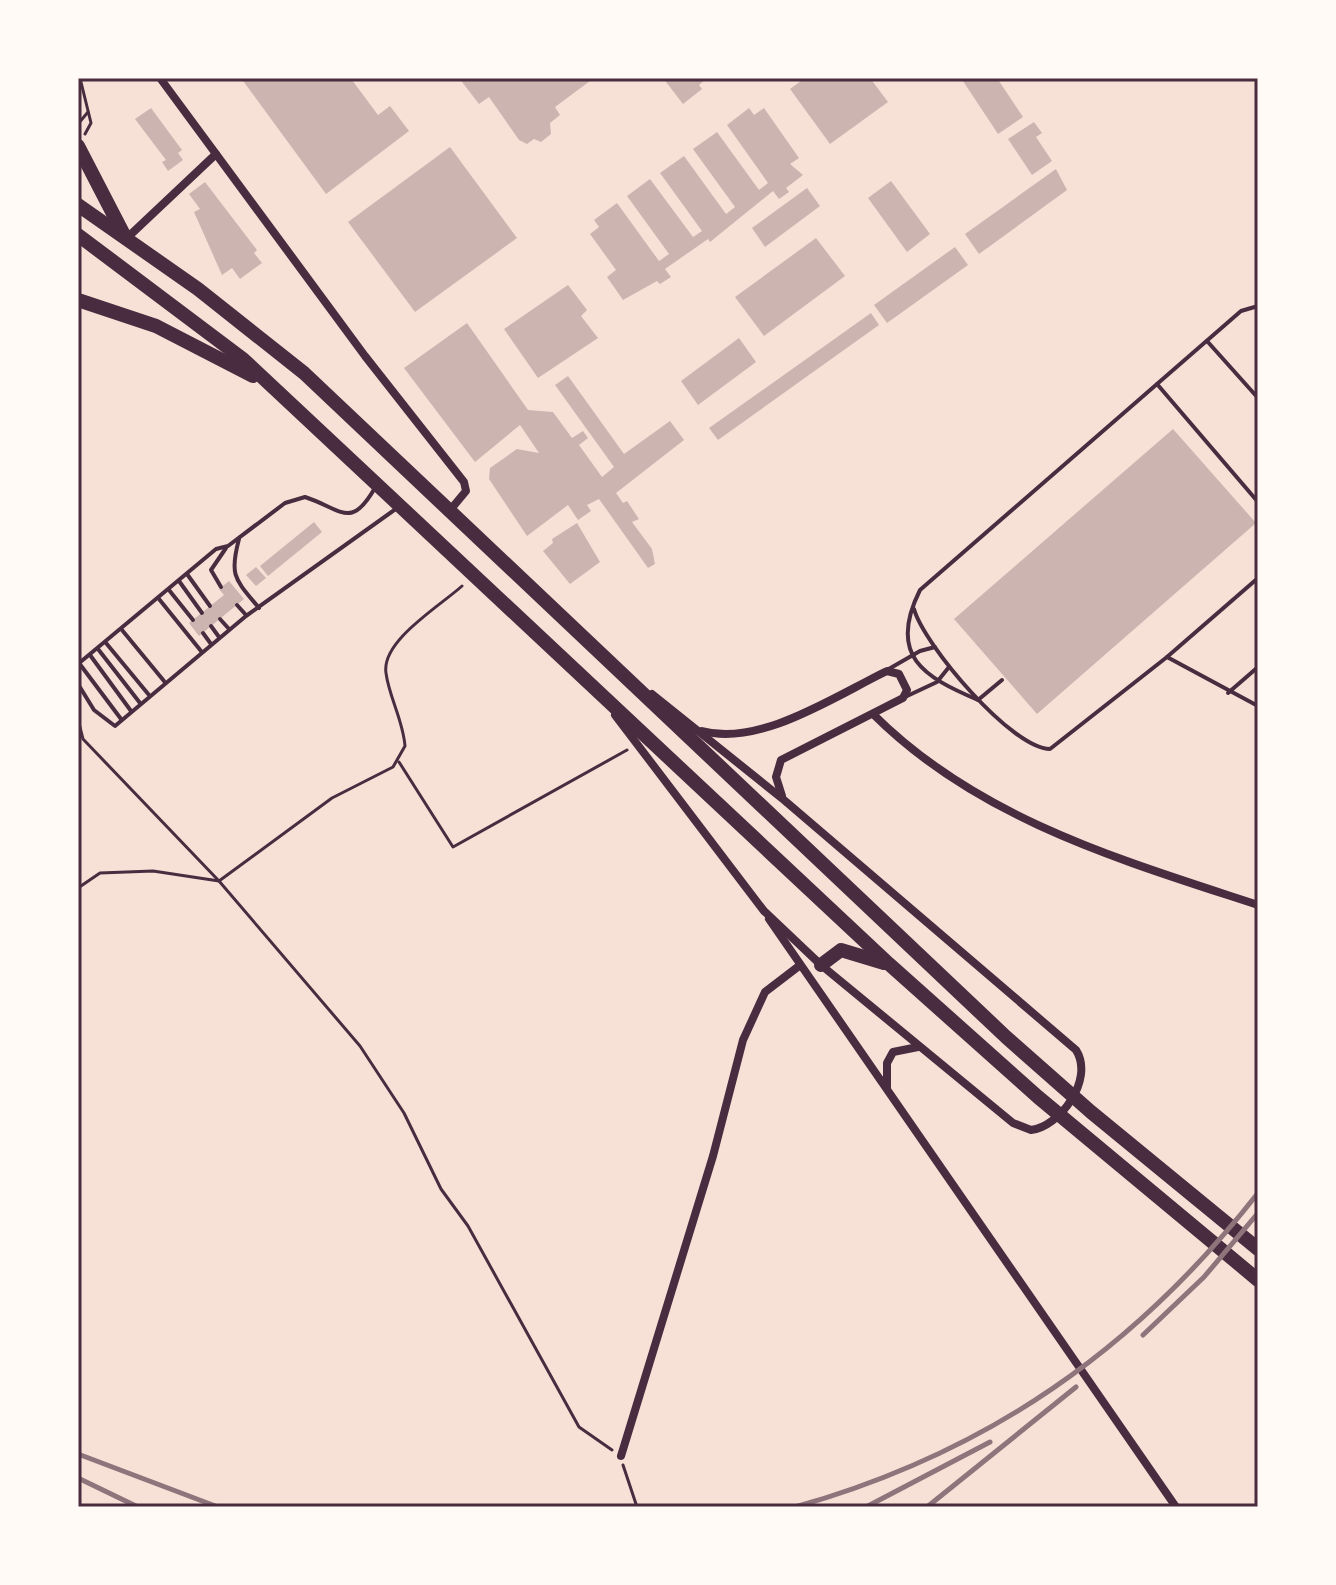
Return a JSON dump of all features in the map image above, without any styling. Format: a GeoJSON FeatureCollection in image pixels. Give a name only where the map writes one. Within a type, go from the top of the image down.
{"type":"FeatureCollection","features":[{"type":"Feature","properties":{"kind":"highway"},"geometry":{"type":"LineString","coordinates":[[82,140],[125,235]]}},
{"type":"Feature","properties":{"kind":"highway"},"geometry":{"type":"LineString","coordinates":[[78,205],[125,235],[304,373],[451,509],[894,934],[1091,1112],[1256,1247]]}},
{"type":"Feature","properties":{"kind":"highway"},"geometry":{"type":"LineString","coordinates":[[78,235],[233,350],[889,964],[1038,1097],[1258,1280]]}},
{"type":"Feature","properties":{"kind":"highway"},"geometry":{"type":"LineString","coordinates":[[78,300],[183,338],[271,387]]}},
{"type":"Feature","properties":{"kind":"highway"},"geometry":{"type":"LineString","coordinates":[[821,965],[841,950],[889,964]]}},
{"type":"Feature","properties":{"kind":"street"},"geometry":{"type":"LineString","coordinates":[[160,78],[466,487],[451,509]]}},
{"type":"Feature","properties":{"kind":"street"},"geometry":{"type":"LineString","coordinates":[[125,235],[216,154]]}},
{"type":"Feature","properties":{"kind":"street"},"geometry":{"type":"LineString","coordinates":[[572,627],[784,800],[1076,1050],[1083,1061],[1083,1081],[1050,1122],[1031,1130],[1013,1123],[821,965],[764,911]]}},
{"type":"Feature","properties":{"kind":"street"},"geometry":{"type":"LineString","coordinates":[[698,730],[724,735],[749,734],[887,671],[899,674],[907,690],[903,698],[781,760],[776,777],[784,800]]}},
{"type":"Feature","properties":{"kind":"street"},"geometry":{"type":"LineString","coordinates":[[598,692],[764,911],[799,966],[823,994],[1176,1507]]}},
{"type":"Feature","properties":{"kind":"street"},"geometry":{"type":"LineString","coordinates":[[873,714],[892,733],[1016,817],[1093,850],[1258,905]]}},
{"type":"Feature","properties":{"kind":"street"},"geometry":{"type":"LineString","coordinates":[[821,965],[818,978],[823,994]]}},
{"type":"Feature","properties":{"kind":"street"},"geometry":{"type":"LineString","coordinates":[[621,1456],[713,1156],[743,1040],[765,992],[799,966]]}},
{"type":"Feature","properties":{"kind":"street"},"geometry":{"type":"LineString","coordinates":[[887,1088],[887,1063],[893,1052],[919,1046]]}},
{"type":"Feature","properties":{"kind":"lane"},"geometry":{"type":"LineString","coordinates":[[978,700],[937,682],[920,669],[912,655],[910,637],[914,607],[925,584],[1241,311],[1258,306]]}},
{"type":"Feature","properties":{"kind":"lane"},"geometry":{"type":"LineString","coordinates":[[1207,341],[1258,398]]}},
{"type":"Feature","properties":{"kind":"lane"},"geometry":{"type":"LineString","coordinates":[[1157,384],[1258,502]]}},
{"type":"Feature","properties":{"kind":"lane"},"geometry":{"type":"LineString","coordinates":[[221,587],[211,570],[228,546],[299,497],[310,498],[335,511],[355,513],[366,503],[377,483]]}},
{"type":"Feature","properties":{"kind":"lane"},"geometry":{"type":"LineString","coordinates":[[78,684],[94,710],[115,726],[246,616],[260,609],[360,531],[401,506]]}},
{"type":"Feature","properties":{"kind":"lane"},"geometry":{"type":"LineString","coordinates":[[240,537],[232,571],[260,609]]}},
{"type":"Feature","properties":{"kind":"lane"},"geometry":{"type":"LineString","coordinates":[[122,719],[79,664],[216,549],[228,546]]}},
{"type":"Feature","properties":{"kind":"lane"},"geometry":{"type":"LineString","coordinates":[[187,574],[210,606]]}},
{"type":"Feature","properties":{"kind":"lane"},"geometry":{"type":"LineString","coordinates":[[914,607],[922,631],[978,700],[1034,746],[1050,749],[1167,657],[1258,578]]}},
{"type":"Feature","properties":{"kind":"lane"},"geometry":{"type":"LineString","coordinates":[[179,581],[202,613]]}},
{"type":"Feature","properties":{"kind":"lane"},"geometry":{"type":"LineString","coordinates":[[169,590],[193,620]]}},
{"type":"Feature","properties":{"kind":"lane"},"geometry":{"type":"LineString","coordinates":[[159,599],[201,651]]}},
{"type":"Feature","properties":{"kind":"lane"},"geometry":{"type":"LineString","coordinates":[[237,605],[246,616]]}},
{"type":"Feature","properties":{"kind":"lane"},"geometry":{"type":"LineString","coordinates":[[220,619],[229,630]]}},
{"type":"Feature","properties":{"kind":"lane"},"geometry":{"type":"LineString","coordinates":[[211,626],[220,637]]}},
{"type":"Feature","properties":{"kind":"lane"},"geometry":{"type":"LineString","coordinates":[[122,630],[164,682]]}},
{"type":"Feature","properties":{"kind":"lane"},"geometry":{"type":"LineString","coordinates":[[203,633],[211,644]]}},
{"type":"Feature","properties":{"kind":"lane"},"geometry":{"type":"LineString","coordinates":[[106,643],[149,695]]}},
{"type":"Feature","properties":{"kind":"lane"},"geometry":{"type":"LineString","coordinates":[[887,671],[912,655],[935,647]]}},
{"type":"Feature","properties":{"kind":"lane"},"geometry":{"type":"LineString","coordinates":[[98,649],[140,703]]}},
{"type":"Feature","properties":{"kind":"lane"},"geometry":{"type":"LineString","coordinates":[[90,655],[131,711]]}},
{"type":"Feature","properties":{"kind":"lane"},"geometry":{"type":"LineString","coordinates":[[1167,657],[1228,693],[1258,706]]}},
{"type":"Feature","properties":{"kind":"lane"},"geometry":{"type":"LineString","coordinates":[[903,698],[937,682],[949,667]]}},
{"type":"Feature","properties":{"kind":"lane"},"geometry":{"type":"LineString","coordinates":[[1228,693],[1258,667]]}},
{"type":"Feature","properties":{"kind":"lane"},"geometry":{"type":"LineString","coordinates":[[978,700],[1002,680]]}},
{"type":"Feature","properties":{"kind":"path"},"geometry":{"type":"LineString","coordinates":[[80,78],[91,123],[82,140]]}},
{"type":"Feature","properties":{"kind":"path"},"geometry":{"type":"LineString","coordinates":[[78,124],[88,112]]}},
{"type":"Feature","properties":{"kind":"path"},"geometry":{"type":"LineString","coordinates":[[78,888],[100,873],[153,871],[219,881],[332,798],[399,762],[405,746],[404,734],[386,674],[387,654],[400,638],[474,575]]}},
{"type":"Feature","properties":{"kind":"path"},"geometry":{"type":"LineString","coordinates":[[78,719],[80,738],[219,881],[360,1046],[404,1113],[441,1189],[468,1226],[579,1427],[621,1456],[637,1507]]}},
{"type":"Feature","properties":{"kind":"path"},"geometry":{"type":"LineString","coordinates":[[399,762],[453,847],[638,745]]}},
{"type":"Feature","properties":{"kind":"building"},"geometry":{"type":"Polygon","coordinates":[[[241,78],[355,78],[352,80],[378,115],[390,106],[409,131],[326,194],[241,78]]]}},
{"type":"Feature","properties":{"kind":"building"},"geometry":{"type":"Polygon","coordinates":[[[459,78],[588,78],[590,81],[555,107],[560,115],[550,123],[551,134],[541,142],[534,139],[527,144],[519,140],[489,97],[479,104],[459,78]]]}},
{"type":"Feature","properties":{"kind":"building"},"geometry":{"type":"Polygon","coordinates":[[[663,78],[707,78],[699,85],[702,89],[683,104],[663,78]]]}},
{"type":"Feature","properties":{"kind":"building"},"geometry":{"type":"Polygon","coordinates":[[[805,78],[870,78],[888,102],[830,144],[790,89],[805,78]]]}},
{"type":"Feature","properties":{"kind":"building"},"geometry":{"type":"Polygon","coordinates":[[[961,78],[997,78],[1023,117],[998,134],[961,78]]]}},
{"type":"Feature","properties":{"kind":"building"},"geometry":{"type":"Polygon","coordinates":[[[151,108],[182,150],[178,153],[183,160],[168,171],[162,162],[166,160],[135,119],[151,108]]]}},
{"type":"Feature","properties":{"kind":"building"},"geometry":{"type":"Polygon","coordinates":[[[749,108],[754,115],[764,108],[799,158],[790,164],[803,175],[786,188],[789,192],[779,199],[773,191],[710,242],[708,239],[665,269],[671,277],[660,284],[657,281],[623,300],[607,277],[616,270],[590,234],[599,227],[594,220],[617,203],[659,261],[669,254],[627,196],[650,179],[693,237],[702,231],[660,173],[684,156],[726,214],[735,207],[693,149],[717,132],[759,190],[768,183],[727,125],[749,108]]]}},
{"type":"Feature","properties":{"kind":"building"},"geometry":{"type":"Polygon","coordinates":[[[1034,122],[1042,133],[1036,137],[1052,161],[1032,175],[1008,139],[1034,122]]]}},
{"type":"Feature","properties":{"kind":"building"},"geometry":{"type":"Polygon","coordinates":[[[450,147],[517,238],[415,312],[348,222],[450,147]]]}},
{"type":"Feature","properties":{"kind":"building"},"geometry":{"type":"Polygon","coordinates":[[[1056,169],[1067,190],[979,254],[965,234],[1056,169]]]}},
{"type":"Feature","properties":{"kind":"building"},"geometry":{"type":"Polygon","coordinates":[[[891,181],[930,234],[907,252],[868,198],[891,181]]]}},
{"type":"Feature","properties":{"kind":"building"},"geometry":{"type":"Polygon","coordinates":[[[205,182],[257,250],[254,253],[262,263],[240,279],[232,268],[222,275],[194,212],[200,209],[189,194],[205,182]]]}},
{"type":"Feature","properties":{"kind":"building"},"geometry":{"type":"Polygon","coordinates":[[[807,188],[820,206],[765,247],[752,228],[807,188]]]}},
{"type":"Feature","properties":{"kind":"building"},"geometry":{"type":"Polygon","coordinates":[[[816,238],[845,276],[764,336],[735,297],[816,238]]]}},
{"type":"Feature","properties":{"kind":"building"},"geometry":{"type":"Polygon","coordinates":[[[955,247],[968,265],[887,323],[874,305],[955,247]]]}},
{"type":"Feature","properties":{"kind":"building"},"geometry":{"type":"Polygon","coordinates":[[[568,285],[587,310],[581,316],[598,338],[538,378],[504,329],[568,285]]]}},
{"type":"Feature","properties":{"kind":"building"},"geometry":{"type":"Polygon","coordinates":[[[871,313],[879,325],[718,440],[709,428],[871,313]]]}},
{"type":"Feature","properties":{"kind":"building"},"geometry":{"type":"Polygon","coordinates":[[[467,323],[528,410],[553,412],[572,438],[583,431],[588,438],[579,445],[602,477],[614,467],[555,385],[568,376],[624,454],[670,421],[684,440],[616,493],[623,503],[627,501],[639,519],[632,522],[652,549],[655,564],[648,568],[599,499],[587,505],[591,511],[578,520],[568,505],[527,536],[489,479],[490,468],[517,449],[539,453],[520,425],[475,462],[404,368],[467,323]]]}},
{"type":"Feature","properties":{"kind":"building"},"geometry":{"type":"Polygon","coordinates":[[[739,338],[756,362],[698,405],[681,381],[739,338]]]}},
{"type":"Feature","properties":{"kind":"building"},"geometry":{"type":"Polygon","coordinates":[[[1173,429],[1256,523],[1037,714],[954,619],[1173,429]]]}},
{"type":"Feature","properties":{"kind":"building"},"geometry":{"type":"Polygon","coordinates":[[[314,522],[322,532],[268,576],[260,566],[314,522]]]}},
{"type":"Feature","properties":{"kind":"building"},"geometry":{"type":"Polygon","coordinates":[[[577,523],[600,562],[570,584],[543,551],[553,543],[552,539],[577,523]]]}},
{"type":"Feature","properties":{"kind":"building"},"geometry":{"type":"Polygon","coordinates":[[[256,567],[266,578],[256,586],[246,575],[256,567]]]}},
{"type":"Feature","properties":{"kind":"building"},"geometry":{"type":"Polygon","coordinates":[[[229,581],[244,599],[199,636],[189,623],[224,595],[219,589],[229,581]]]}},
{"type":"Feature","properties":{"kind":"railway"},"geometry":{"type":"LineString","coordinates":[[795,1507],[865,1484],[931,1457],[993,1425],[1052,1389],[1108,1347],[1161,1301],[1211,1249],[1258,1193]]}},
{"type":"Feature","properties":{"kind":"railway"},"geometry":{"type":"LineString","coordinates":[[1143,1335],[1204,1277],[1258,1213]]}},
{"type":"Feature","properties":{"kind":"railway"},"geometry":{"type":"LineString","coordinates":[[927,1507],[1076,1387]]}},
{"type":"Feature","properties":{"kind":"railway"},"geometry":{"type":"LineString","coordinates":[[866,1507],[990,1442]]}},
{"type":"Feature","properties":{"kind":"railway"},"geometry":{"type":"LineString","coordinates":[[78,1454],[218,1507]]}},
{"type":"Feature","properties":{"kind":"railway"},"geometry":{"type":"LineString","coordinates":[[78,1478],[138,1507]]}}]}
